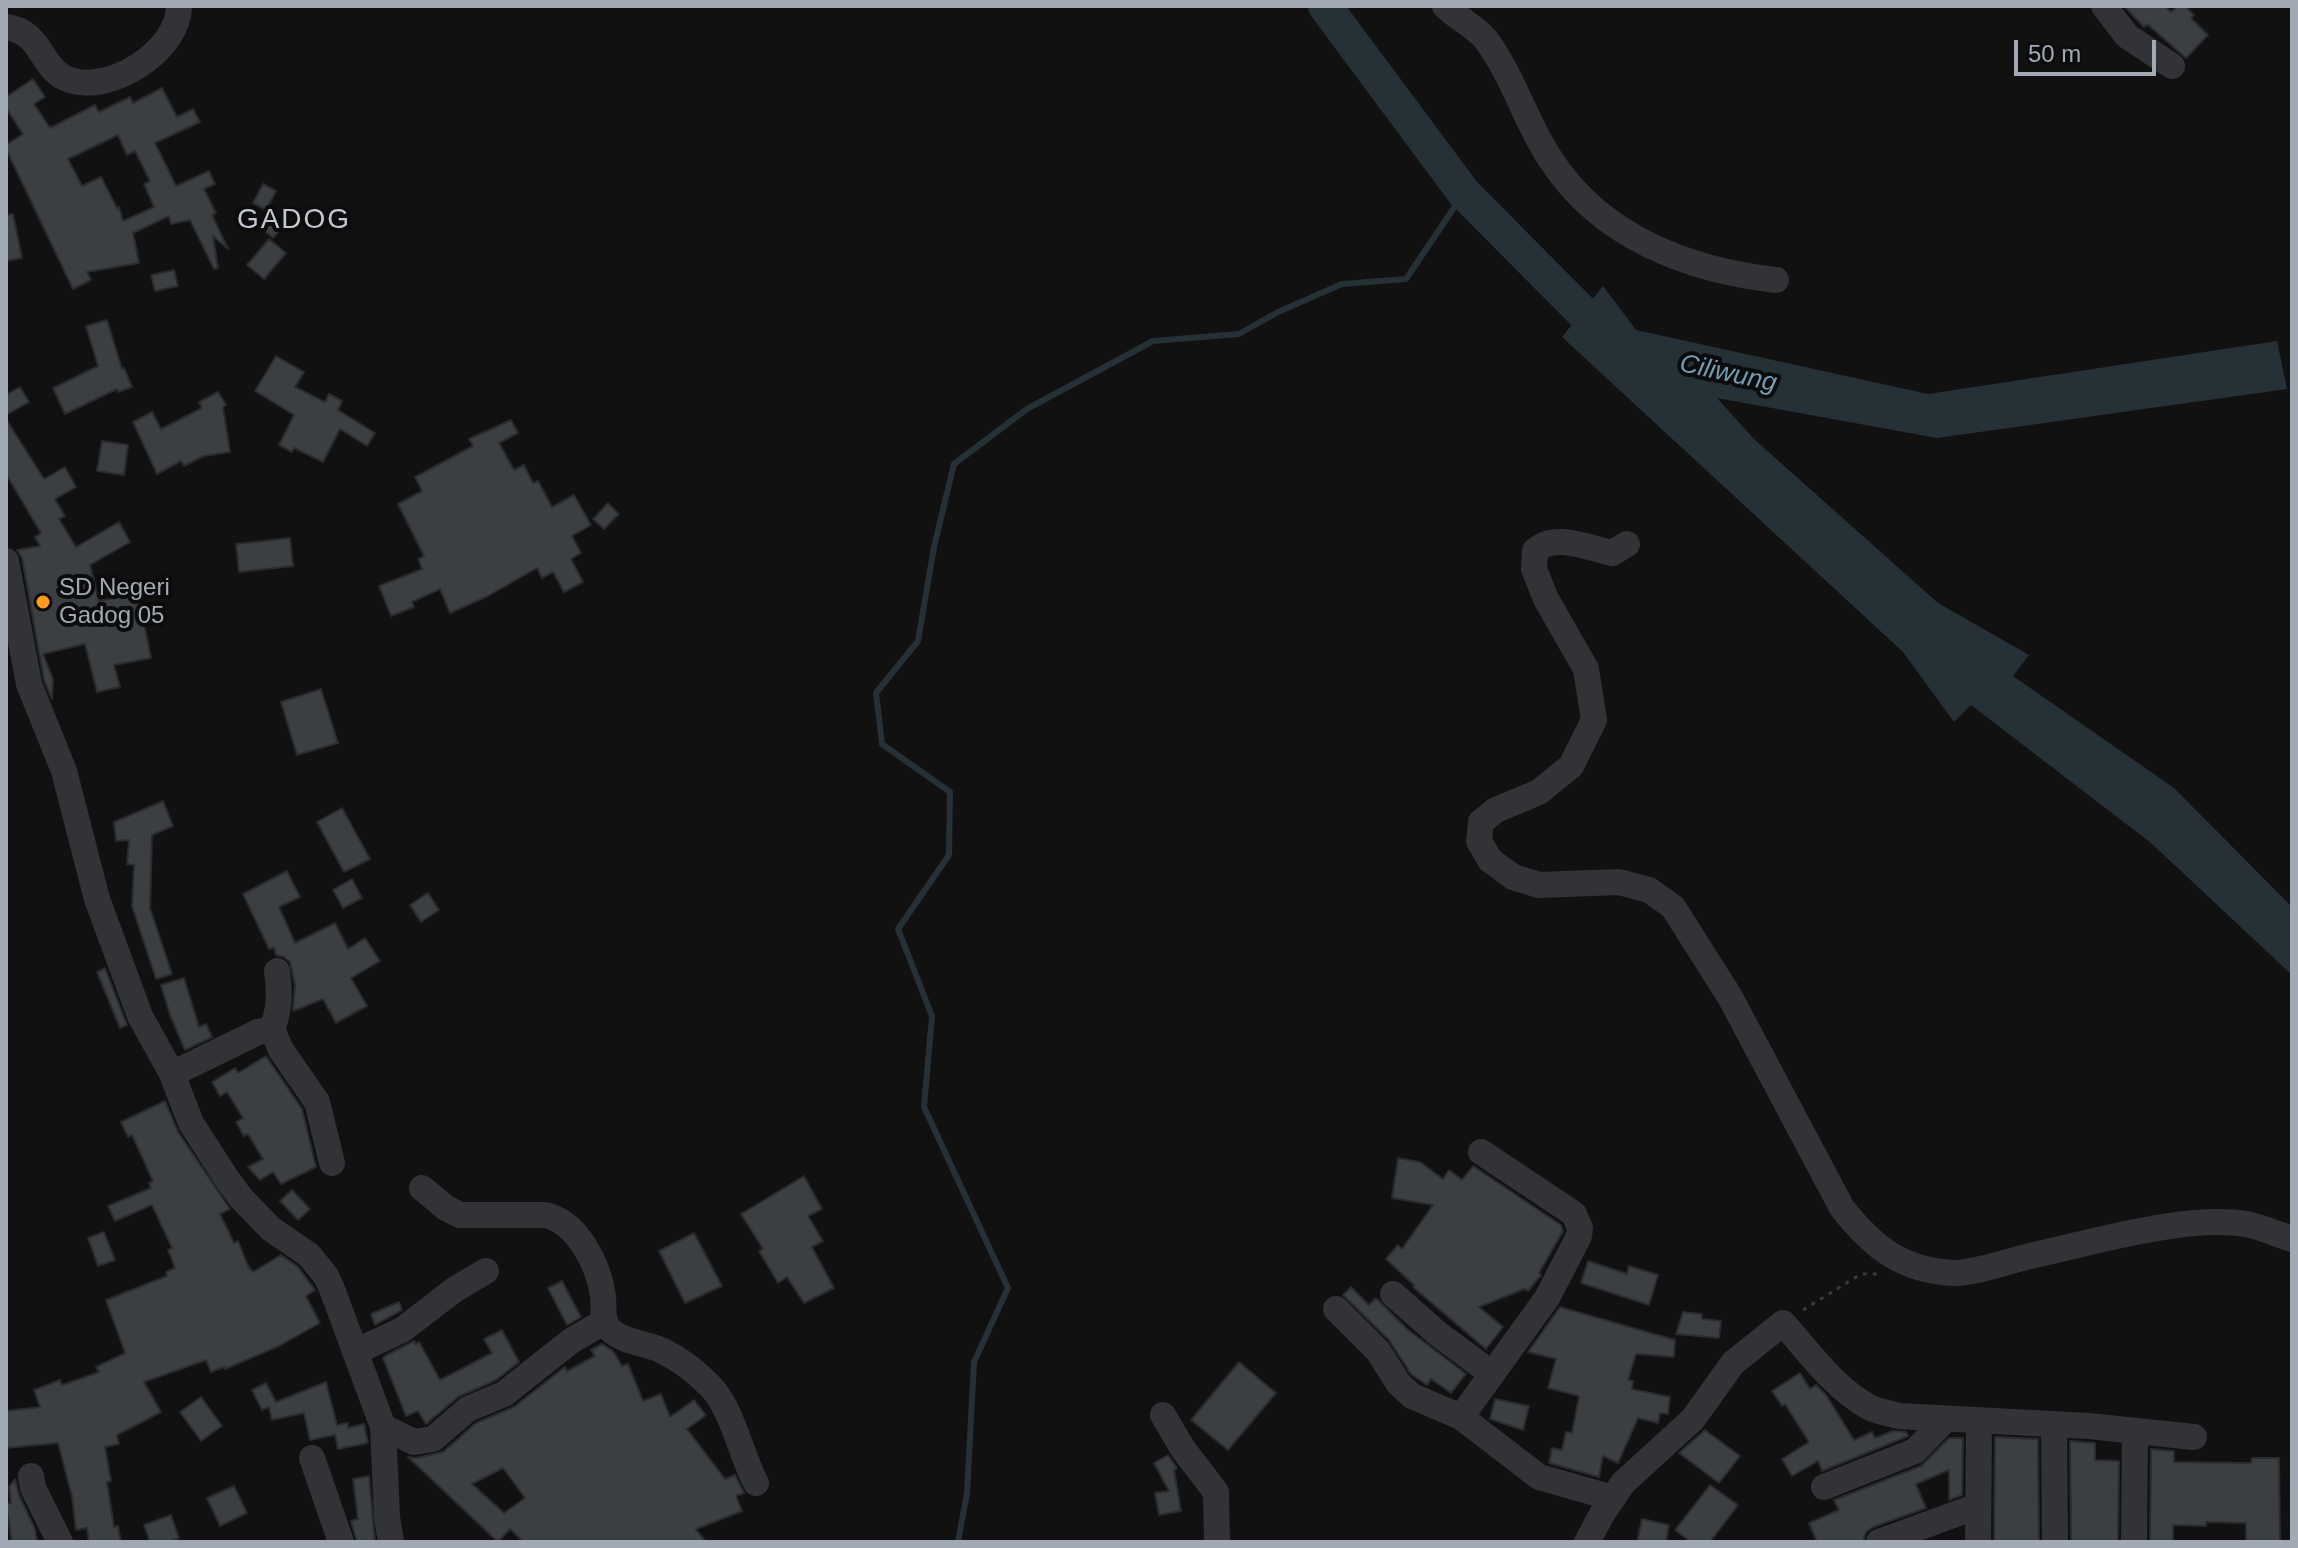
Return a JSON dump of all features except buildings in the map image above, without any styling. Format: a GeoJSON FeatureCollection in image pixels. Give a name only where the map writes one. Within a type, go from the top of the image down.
{"type":"FeatureCollection","features":[{"type":"Feature","properties":{"kind":"street"},"geometry":{"type":"LineString","coordinates":[[6,27],[17,28],[31,37],[62,77],[71,81],[98,83],[124,74],[166,41],[177,21],[179,6]]}},
{"type":"Feature","properties":{"kind":"street"},"geometry":{"type":"LineString","coordinates":[[1445,6],[1486,39],[1551,161],[1595,212],[1627,235],[1678,258],[1737,276],[1776,280]]}},
{"type":"Feature","properties":{"kind":"street"},"geometry":{"type":"LineString","coordinates":[[2104,6],[2127,36],[2172,66]]}},
{"type":"Feature","properties":{"kind":"street"},"geometry":{"type":"LineString","coordinates":[[1627,544],[1612,553],[1558,541],[1544,543],[1535,551],[1534,569],[1546,599],[1586,669],[1594,720],[1571,766],[1539,792],[1496,810],[1481,822],[1479,841],[1490,860],[1513,877],[1539,885],[1619,882],[1649,890],[1673,907],[1730,997],[1842,1208],[1863,1234],[1885,1254],[1913,1266],[1955,1274],[2123,1235],[2201,1223],[2245,1224],[2292,1239]]}},
{"type":"Feature","properties":{"kind":"street"},"geometry":{"type":"LineString","coordinates":[[6,561],[29,684],[70,789],[97,899],[140,1016],[172,1074],[191,1123],[241,1198],[271,1229],[309,1255],[326,1276],[383,1427],[391,1542]]}},
{"type":"Feature","properties":{"kind":"street"},"geometry":{"type":"LineString","coordinates":[[277,971],[280,1000],[272,1029],[281,1050],[317,1102],[332,1163]]}},
{"type":"Feature","properties":{"kind":"street"},"geometry":{"type":"LineString","coordinates":[[172,1074],[258,1032],[272,1029]]}},
{"type":"Feature","properties":{"kind":"street"},"geometry":{"type":"LineString","coordinates":[[1461,1417],[1547,1298],[1571,1255],[1580,1228],[1569,1210],[1481,1152]]}},
{"type":"Feature","properties":{"kind":"street"},"geometry":{"type":"LineString","coordinates":[[422,1188],[446,1208],[460,1215],[539,1214],[556,1219],[580,1240],[600,1277],[605,1321],[609,1329],[672,1356],[714,1390],[725,1405],[737,1442],[756,1483]]}},
{"type":"Feature","properties":{"kind":"street"},"geometry":{"type":"LineString","coordinates":[[355,1352],[402,1330],[454,1290],[486,1271]]}},
{"type":"Feature","properties":{"kind":"street"},"geometry":{"type":"LineString","coordinates":[[1393,1294],[1437,1333],[1492,1374]]}},
{"type":"Feature","properties":{"kind":"street"},"geometry":{"type":"LineString","coordinates":[[1336,1309],[1378,1351],[1403,1388],[1421,1401],[1461,1417],[1539,1477],[1613,1498]]}},
{"type":"Feature","properties":{"kind":"street"},"geometry":{"type":"LineString","coordinates":[[383,1427],[414,1442],[433,1439],[468,1409],[504,1394],[571,1341],[605,1321]]}},
{"type":"Feature","properties":{"kind":"street"},"geometry":{"type":"LineString","coordinates":[[1587,1542],[1613,1498],[1642,1465],[1693,1419],[1733,1363],[1783,1323],[1831,1377],[1871,1408],[1899,1416],[2194,1437]]}},
{"type":"Feature","properties":{"kind":"street"},"geometry":{"type":"LineString","coordinates":[[1163,1415],[1183,1449],[1216,1492],[1217,1542]]}},
{"type":"Feature","properties":{"kind":"street"},"geometry":{"type":"LineString","coordinates":[[1824,1487],[1915,1451],[1946,1419]]}},
{"type":"Feature","properties":{"kind":"street"},"geometry":{"type":"LineString","coordinates":[[1978,1542],[1979,1421]]}},
{"type":"Feature","properties":{"kind":"street"},"geometry":{"type":"LineString","coordinates":[[2054,1425],[2055,1542]]}},
{"type":"Feature","properties":{"kind":"street"},"geometry":{"type":"LineString","coordinates":[[2134,1542],[2135,1431]]}},
{"type":"Feature","properties":{"kind":"street"},"geometry":{"type":"LineString","coordinates":[[312,1458],[341,1542]]}},
{"type":"Feature","properties":{"kind":"street"},"geometry":{"type":"LineString","coordinates":[[31,1476],[33,1488],[60,1542]]}},
{"type":"Feature","properties":{"kind":"street"},"geometry":{"type":"LineString","coordinates":[[1879,1542],[1978,1506]]}},
{"type":"Feature","properties":{"kind":"path"},"geometry":{"type":"LineString","coordinates":[[1783,1323],[1861,1274],[1878,1275],[1913,1266]]}},
{"type":"Feature","properties":{"kind":"water"},"geometry":{"type":"Polygon","coordinates":[[[1603,286],[1636,330],[1928,394],[2277,341],[2287,389],[1937,438],[1717,398],[1754,439],[1938,603],[2029,655],[2013,676],[2174,788],[2292,907],[2292,975],[2151,843],[1971,705],[1954,722],[1903,652],[1562,337],[1603,286]]]}},
{"type":"Feature","properties":{"kind":"waterway","name":"Ciliwung"},"geometry":{"type":"LineString","coordinates":[[1325,6],[1464,193],[1614,344]]}},
{"type":"Feature","properties":{"kind":"waterway"},"geometry":{"type":"LineString","coordinates":[[958,1542],[967,1493],[974,1362],[1008,1288],[924,1107],[932,1016],[898,929],[949,855],[950,792],[882,744],[876,693],[918,641],[934,547],[954,464],[1027,409],[1153,341],[1239,334],[1278,312],[1342,284],[1406,279],[1464,193]]}},
{"type":"Feature","properties":{"kind":"place","name":"SD Negeri Gadog 05"},"geometry":{"type":"Point","coordinates":[43,602]}},
{"type":"Feature","properties":{"kind":"district","name":"GADOG"},"geometry":{"type":"Point","coordinates":[294,220]}}]}
